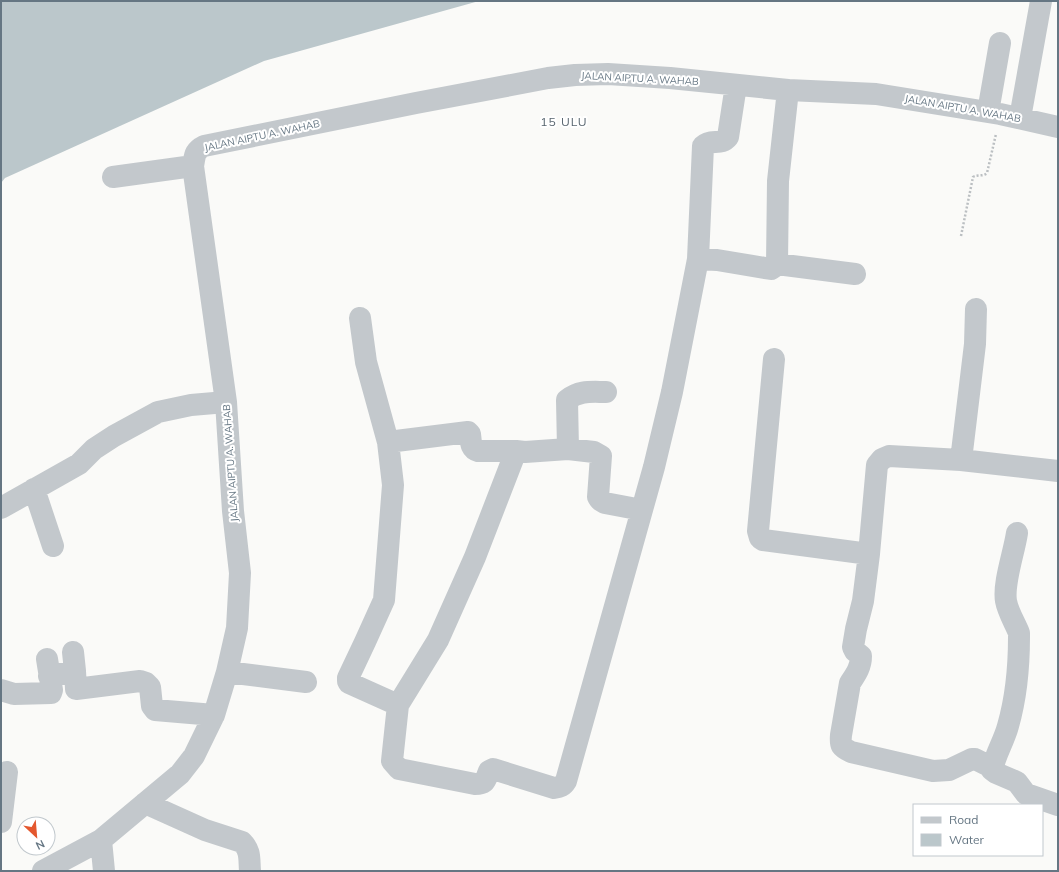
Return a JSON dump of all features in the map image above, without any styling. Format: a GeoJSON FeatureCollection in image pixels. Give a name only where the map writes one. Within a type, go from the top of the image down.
{"type":"FeatureCollection","features":[{"type":"Feature","properties":{"kind":"street"},"geometry":{"type":"LineString","coordinates":[[1002,115],[1041,1]]}},
{"type":"Feature","properties":{"kind":"street"},"geometry":{"type":"LineString","coordinates":[[1000,43],[1002,115]]}},
{"type":"Feature","properties":{"kind":"street","name":"JALAN AIPTU A. WAHAB"},"geometry":{"type":"LineString","coordinates":[[43,871],[101,840],[180,774],[194,756],[214,715],[238,628],[240,573],[233,511],[226,402],[192,166],[195,153],[198,149],[204,146],[548,78],[608,74],[670,78],[788,90],[876,94],[1058,126]]}},
{"type":"Feature","properties":{"kind":"street"},"geometry":{"type":"LineString","coordinates":[[516,451],[475,557],[438,640],[398,705],[392,761],[399,769],[475,784],[483,784],[489,771],[492,769],[554,788],[564,785],[566,781],[654,467],[672,392],[698,259],[703,146],[712,141],[725,140],[728,137],[736,85]]}},
{"type":"Feature","properties":{"kind":"street"},"geometry":{"type":"LineString","coordinates":[[698,259],[717,260],[771,268],[776,264],[778,181],[788,90]]}},
{"type":"Feature","properties":{"kind":"street"},"geometry":{"type":"LineString","coordinates":[[113,176],[192,166]]}},
{"type":"Feature","properties":{"kind":"street"},"geometry":{"type":"LineString","coordinates":[[776,264],[855,274]]}},
{"type":"Feature","properties":{"kind":"street"},"geometry":{"type":"LineString","coordinates":[[961,460],[975,344],[976,309]]}},
{"type":"Feature","properties":{"kind":"street"},"geometry":{"type":"LineString","coordinates":[[360,318],[366,362],[388,442],[393,485],[384,600],[348,678],[348,681],[398,705]]}},
{"type":"Feature","properties":{"kind":"street"},"geometry":{"type":"LineString","coordinates":[[774,358],[758,531],[760,538],[763,540],[869,554]]}},
{"type":"Feature","properties":{"kind":"street"},"geometry":{"type":"LineString","coordinates":[[568,450],[567,400],[574,394],[606,392]]}},
{"type":"Feature","properties":{"kind":"street"},"geometry":{"type":"LineString","coordinates":[[1,508],[79,464],[94,449],[158,412],[191,405],[226,402]]}},
{"type":"Feature","properties":{"kind":"street"},"geometry":{"type":"LineString","coordinates":[[388,442],[468,432],[470,434],[472,448],[478,451],[526,452],[568,450],[594,452],[601,456],[598,497],[600,500],[606,503],[642,510]]}},
{"type":"Feature","properties":{"kind":"street"},"geometry":{"type":"LineString","coordinates":[[1058,471],[961,460],[890,456],[882,459],[877,465],[863,601],[853,647],[855,652],[862,656],[862,659],[858,670],[850,683],[840,743],[843,748],[851,752],[933,771],[949,770],[972,759],[993,768],[992,770],[996,773],[1017,782],[1026,794],[1058,805]]}},
{"type":"Feature","properties":{"kind":"street"},"geometry":{"type":"LineString","coordinates":[[34,489],[43,520],[53,546]]}},
{"type":"Feature","properties":{"kind":"street"},"geometry":{"type":"LineString","coordinates":[[993,768],[1008,726],[1015,690],[1019,634],[1006,603],[1005,594],[1017,533]]}},
{"type":"Feature","properties":{"kind":"street"},"geometry":{"type":"LineString","coordinates":[[1,690],[14,694],[50,692],[52,690],[48,668],[74,662],[76,689],[140,681],[146,682],[150,687],[152,706],[155,710],[214,715]]}},
{"type":"Feature","properties":{"kind":"street"},"geometry":{"type":"LineString","coordinates":[[227,672],[306,682]]}},
{"type":"Feature","properties":{"kind":"street"},"geometry":{"type":"LineString","coordinates":[[1,822],[7,772]]}},
{"type":"Feature","properties":{"kind":"street"},"geometry":{"type":"LineString","coordinates":[[145,803],[205,830],[242,842],[249,852],[250,871]]}},
{"type":"Feature","properties":{"kind":"street"},"geometry":{"type":"LineString","coordinates":[[101,840],[104,871]]}},
{"type":"Feature","properties":{"kind":"path"},"geometry":{"type":"LineString","coordinates":[[961,236],[973,177],[976,175],[985,175],[988,172],[1002,115]]}},
{"type":"Feature","properties":{"kind":"water"},"geometry":{"type":"Polygon","coordinates":[[[1,1],[479,1],[264,61],[5,178],[1,183],[1,1]]]}},
{"type":"Feature","properties":{"kind":"district","name":"15 ULU"},"geometry":{"type":"Point","coordinates":[564,122]}}]}
